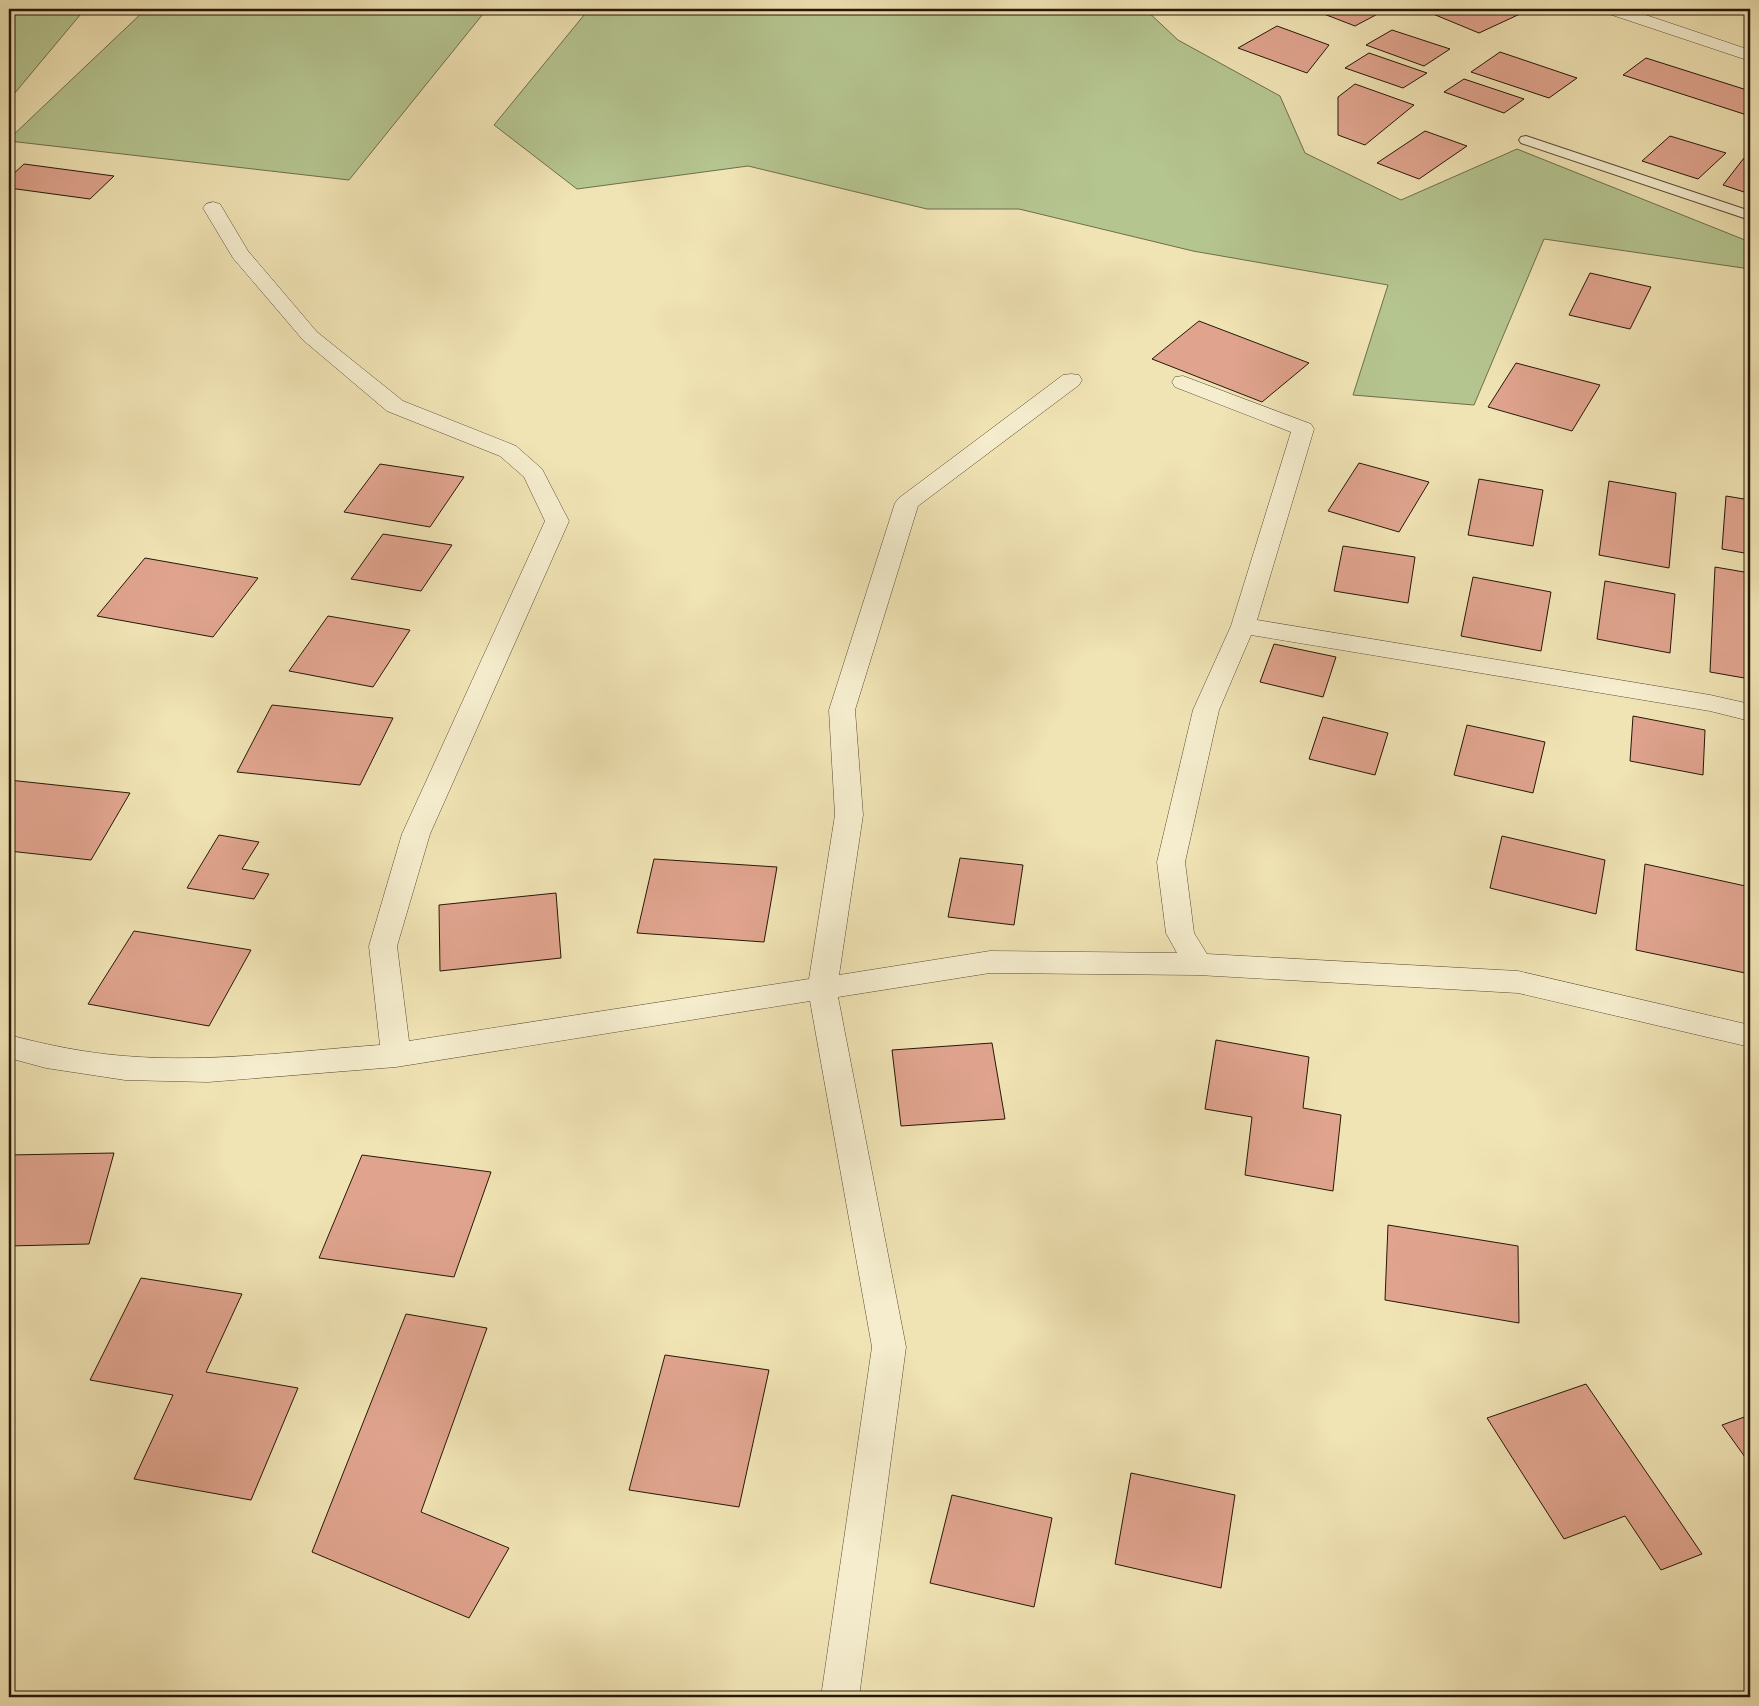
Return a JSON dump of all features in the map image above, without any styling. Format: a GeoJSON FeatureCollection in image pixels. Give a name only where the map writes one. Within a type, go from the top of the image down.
{"type":"FeatureCollection","features":[{"type":"Feature","properties":{"kind":"street"},"geometry":{"type":"LineString","coordinates":[[1612,9],[1750,56]]}},
{"type":"Feature","properties":{"kind":"street"},"geometry":{"type":"LineString","coordinates":[[213,208],[240,254],[310,336],[395,406],[508,451],[534,474],[557,521],[416,834],[383,946],[396,1055]]}},
{"type":"Feature","properties":{"kind":"street"},"geometry":{"type":"LineString","coordinates":[[840,1697],[889,1347],[822,989],[849,815],[842,710],[907,504],[1071,380]]}},
{"type":"Feature","properties":{"kind":"street"},"geometry":{"type":"LineString","coordinates":[[1183,382],[1303,429],[1244,626],[1206,710],[1170,862],[1180,933],[1198,964]]}},
{"type":"Feature","properties":{"kind":"street"},"geometry":{"type":"LineString","coordinates":[[1244,626],[1700,701],[1750,712]]}},
{"type":"Feature","properties":{"kind":"street"},"geometry":{"type":"LineString","coordinates":[[9,1047],[46,1056],[125,1068],[208,1070],[396,1055],[990,962],[1198,964],[1518,982],[1750,1036]]}},
{"type":"Feature","properties":{"kind":"lane"},"geometry":{"type":"LineString","coordinates":[[1526,140],[1750,216]]}},
{"type":"Feature","properties":{"kind":"green space"},"geometry":{"type":"Polygon","coordinates":[[[9,9],[85,9],[9,100],[9,9]]]}},
{"type":"Feature","properties":{"kind":"green space"},"geometry":{"type":"Polygon","coordinates":[[[146,9],[487,9],[349,180],[9,141],[146,9]]]}},
{"type":"Feature","properties":{"kind":"green space"},"geometry":{"type":"Polygon","coordinates":[[[589,9],[1145,9],[1178,40],[1280,96],[1305,153],[1401,200],[1517,149],[1750,242],[1750,269],[1544,239],[1474,405],[1353,395],[1388,285],[1193,251],[1019,209],[927,209],[748,166],[577,189],[494,125],[589,9]]]}},
{"type":"Feature","properties":{"kind":"building"},"geometry":{"type":"Polygon","coordinates":[[[1311,9],[1387,9],[1355,26],[1311,9]]]}},
{"type":"Feature","properties":{"kind":"building"},"geometry":{"type":"Polygon","coordinates":[[[1444,9],[1506,9],[1520,14],[1479,33],[1433,14],[1444,9]]]}},
{"type":"Feature","properties":{"kind":"building"},"geometry":{"type":"Polygon","coordinates":[[[1277,26],[1329,45],[1307,73],[1238,48],[1277,26]]]}},
{"type":"Feature","properties":{"kind":"building"},"geometry":{"type":"Polygon","coordinates":[[[1392,30],[1450,49],[1424,66],[1366,45],[1392,30]]]}},
{"type":"Feature","properties":{"kind":"building"},"geometry":{"type":"Polygon","coordinates":[[[1500,52],[1577,78],[1549,98],[1471,72],[1500,52]]]}},
{"type":"Feature","properties":{"kind":"building"},"geometry":{"type":"Polygon","coordinates":[[[1369,53],[1427,73],[1403,88],[1345,68],[1369,53]]]}},
{"type":"Feature","properties":{"kind":"building"},"geometry":{"type":"Polygon","coordinates":[[[1646,58],[1750,91],[1750,116],[1623,75],[1646,58]]]}},
{"type":"Feature","properties":{"kind":"building"},"geometry":{"type":"Polygon","coordinates":[[[1464,79],[1524,99],[1504,113],[1444,92],[1464,79]]]}},
{"type":"Feature","properties":{"kind":"building"},"geometry":{"type":"Polygon","coordinates":[[[1355,84],[1414,105],[1365,145],[1338,135],[1338,97],[1355,84]]]}},
{"type":"Feature","properties":{"kind":"building"},"geometry":{"type":"Polygon","coordinates":[[[1425,131],[1467,146],[1419,179],[1377,163],[1425,131]]]}},
{"type":"Feature","properties":{"kind":"building"},"geometry":{"type":"Polygon","coordinates":[[[1670,136],[1726,153],[1698,179],[1642,161],[1670,136]]]}},
{"type":"Feature","properties":{"kind":"building"},"geometry":{"type":"Polygon","coordinates":[[[1744,158],[1750,160],[1750,194],[1723,185],[1744,158]]]}},
{"type":"Feature","properties":{"kind":"building"},"geometry":{"type":"Polygon","coordinates":[[[24,164],[114,176],[90,199],[9,188],[9,178],[24,164]]]}},
{"type":"Feature","properties":{"kind":"building"},"geometry":{"type":"Polygon","coordinates":[[[1590,273],[1651,287],[1630,329],[1569,315],[1590,273]]]}},
{"type":"Feature","properties":{"kind":"building"},"geometry":{"type":"Polygon","coordinates":[[[1199,321],[1309,363],[1262,402],[1152,359],[1199,321]]]}},
{"type":"Feature","properties":{"kind":"building"},"geometry":{"type":"Polygon","coordinates":[[[1516,363],[1600,385],[1572,431],[1488,407],[1516,363]]]}},
{"type":"Feature","properties":{"kind":"building"},"geometry":{"type":"Polygon","coordinates":[[[1359,463],[1429,482],[1399,532],[1328,511],[1359,463]]]}},
{"type":"Feature","properties":{"kind":"building"},"geometry":{"type":"Polygon","coordinates":[[[380,464],[464,477],[430,527],[344,512],[380,464]]]}},
{"type":"Feature","properties":{"kind":"building"},"geometry":{"type":"Polygon","coordinates":[[[1479,479],[1543,490],[1533,546],[1468,535],[1479,479]]]}},
{"type":"Feature","properties":{"kind":"building"},"geometry":{"type":"Polygon","coordinates":[[[1609,481],[1676,493],[1669,568],[1599,555],[1609,481]]]}},
{"type":"Feature","properties":{"kind":"building"},"geometry":{"type":"Polygon","coordinates":[[[1726,496],[1750,500],[1750,554],[1722,549],[1726,496]]]}},
{"type":"Feature","properties":{"kind":"building"},"geometry":{"type":"Polygon","coordinates":[[[383,534],[452,545],[421,591],[351,579],[383,534]]]}},
{"type":"Feature","properties":{"kind":"building"},"geometry":{"type":"Polygon","coordinates":[[[1343,546],[1415,557],[1408,603],[1334,591],[1343,546]]]}},
{"type":"Feature","properties":{"kind":"building"},"geometry":{"type":"Polygon","coordinates":[[[145,558],[258,578],[213,637],[97,616],[145,558]]]}},
{"type":"Feature","properties":{"kind":"building"},"geometry":{"type":"Polygon","coordinates":[[[1715,567],[1750,573],[1750,679],[1710,672],[1715,567]]]}},
{"type":"Feature","properties":{"kind":"building"},"geometry":{"type":"Polygon","coordinates":[[[1473,577],[1551,592],[1541,651],[1461,636],[1473,577]]]}},
{"type":"Feature","properties":{"kind":"building"},"geometry":{"type":"Polygon","coordinates":[[[1605,581],[1675,594],[1670,653],[1597,639],[1605,581]]]}},
{"type":"Feature","properties":{"kind":"building"},"geometry":{"type":"Polygon","coordinates":[[[328,616],[410,630],[373,687],[289,671],[328,616]]]}},
{"type":"Feature","properties":{"kind":"building"},"geometry":{"type":"Polygon","coordinates":[[[1274,644],[1336,657],[1323,697],[1260,682],[1274,644]]]}},
{"type":"Feature","properties":{"kind":"building"},"geometry":{"type":"Polygon","coordinates":[[[272,705],[393,718],[360,785],[237,772],[272,705]]]}},
{"type":"Feature","properties":{"kind":"building"},"geometry":{"type":"Polygon","coordinates":[[[1633,716],[1705,730],[1703,775],[1630,761],[1633,716]]]}},
{"type":"Feature","properties":{"kind":"building"},"geometry":{"type":"Polygon","coordinates":[[[1323,717],[1388,733],[1375,775],[1309,759],[1323,717]]]}},
{"type":"Feature","properties":{"kind":"building"},"geometry":{"type":"Polygon","coordinates":[[[1467,725],[1545,742],[1533,793],[1454,775],[1467,725]]]}},
{"type":"Feature","properties":{"kind":"building"},"geometry":{"type":"Polygon","coordinates":[[[9,780],[130,793],[91,860],[9,851],[9,780]]]}},
{"type":"Feature","properties":{"kind":"building"},"geometry":{"type":"Polygon","coordinates":[[[219,835],[259,842],[242,869],[269,874],[254,899],[187,888],[219,835]]]}},
{"type":"Feature","properties":{"kind":"building"},"geometry":{"type":"Polygon","coordinates":[[[1502,836],[1605,860],[1596,914],[1490,888],[1502,836]]]}},
{"type":"Feature","properties":{"kind":"building"},"geometry":{"type":"Polygon","coordinates":[[[960,858],[1023,865],[1014,925],[948,917],[960,858]]]}},
{"type":"Feature","properties":{"kind":"building"},"geometry":{"type":"Polygon","coordinates":[[[654,859],[777,867],[764,942],[637,933],[654,859]]]}},
{"type":"Feature","properties":{"kind":"building"},"geometry":{"type":"Polygon","coordinates":[[[1645,864],[1750,887],[1750,974],[1636,950],[1645,864]]]}},
{"type":"Feature","properties":{"kind":"building"},"geometry":{"type":"Polygon","coordinates":[[[556,893],[561,958],[440,971],[439,905],[556,893]]]}},
{"type":"Feature","properties":{"kind":"building"},"geometry":{"type":"Polygon","coordinates":[[[134,931],[251,950],[209,1026],[88,1004],[134,931]]]}},
{"type":"Feature","properties":{"kind":"building"},"geometry":{"type":"Polygon","coordinates":[[[1216,1040],[1309,1057],[1303,1108],[1341,1115],[1333,1191],[1245,1175],[1252,1117],[1205,1109],[1216,1040]]]}},
{"type":"Feature","properties":{"kind":"building"},"geometry":{"type":"Polygon","coordinates":[[[992,1043],[1005,1119],[901,1126],[892,1050],[992,1043]]]}},
{"type":"Feature","properties":{"kind":"building"},"geometry":{"type":"Polygon","coordinates":[[[114,1153],[89,1244],[9,1246],[9,1155],[114,1153]]]}},
{"type":"Feature","properties":{"kind":"building"},"geometry":{"type":"Polygon","coordinates":[[[362,1155],[491,1172],[454,1277],[319,1258],[362,1155]]]}},
{"type":"Feature","properties":{"kind":"building"},"geometry":{"type":"Polygon","coordinates":[[[1388,1225],[1518,1246],[1519,1323],[1385,1300],[1388,1225]]]}},
{"type":"Feature","properties":{"kind":"building"},"geometry":{"type":"Polygon","coordinates":[[[141,1278],[242,1294],[206,1372],[298,1388],[251,1500],[134,1479],[173,1395],[90,1380],[141,1278]]]}},
{"type":"Feature","properties":{"kind":"building"},"geometry":{"type":"Polygon","coordinates":[[[406,1314],[487,1328],[421,1512],[509,1548],[469,1618],[312,1552],[406,1314]]]}},
{"type":"Feature","properties":{"kind":"building"},"geometry":{"type":"Polygon","coordinates":[[[665,1355],[769,1370],[739,1507],[629,1490],[665,1355]]]}},
{"type":"Feature","properties":{"kind":"building"},"geometry":{"type":"Polygon","coordinates":[[[1586,1384],[1702,1554],[1661,1570],[1625,1516],[1564,1539],[1487,1418],[1586,1384]]]}},
{"type":"Feature","properties":{"kind":"building"},"geometry":{"type":"Polygon","coordinates":[[[1750,1415],[1750,1464],[1722,1425],[1750,1415]]]}},
{"type":"Feature","properties":{"kind":"building"},"geometry":{"type":"Polygon","coordinates":[[[1131,1473],[1235,1495],[1221,1588],[1115,1564],[1131,1473]]]}},
{"type":"Feature","properties":{"kind":"building"},"geometry":{"type":"Polygon","coordinates":[[[952,1495],[1052,1518],[1034,1607],[930,1583],[952,1495]]]}}]}
